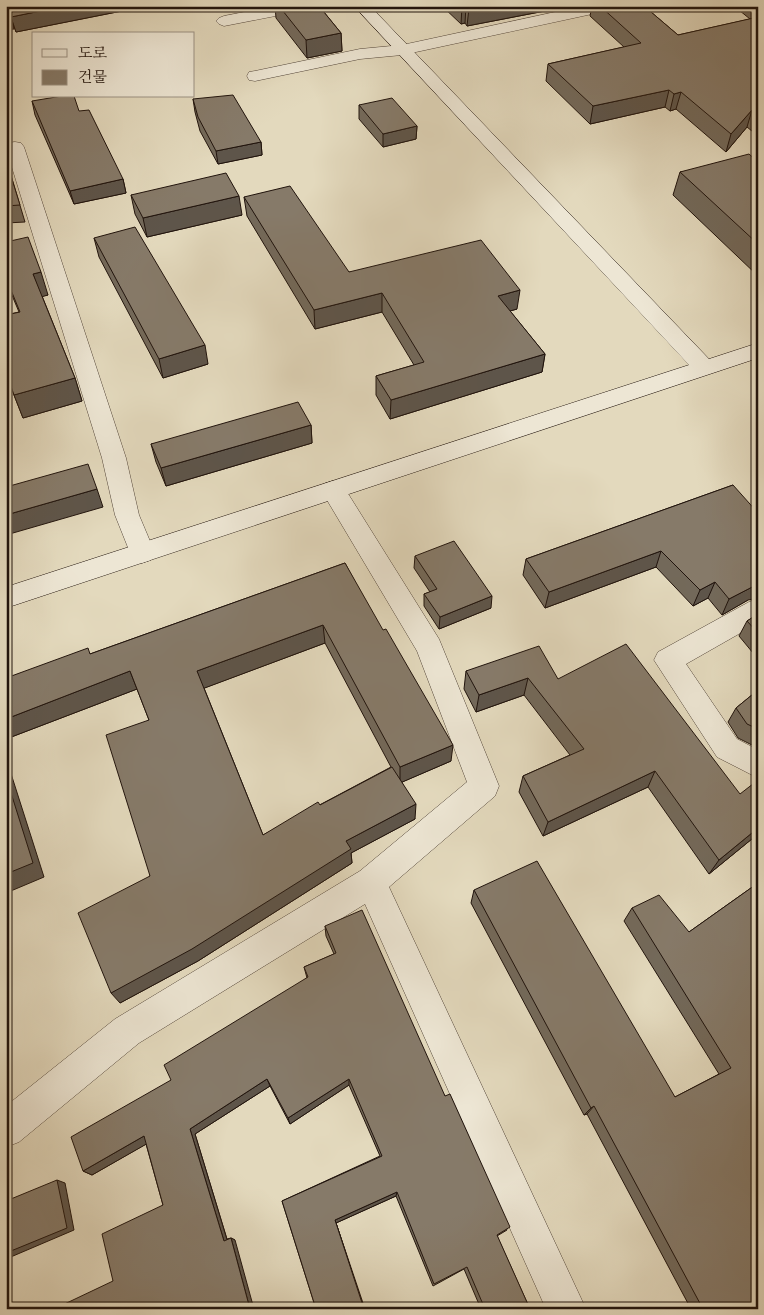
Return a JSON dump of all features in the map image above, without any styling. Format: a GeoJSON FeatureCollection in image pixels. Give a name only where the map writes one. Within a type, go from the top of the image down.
{"type":"FeatureCollection","features":[{"type":"Feature","properties":{"kind":"street"},"geometry":{"type":"LineString","coordinates":[[224,21],[301,6]]}},
{"type":"Feature","properties":{"kind":"street"},"geometry":{"type":"LineString","coordinates":[[361,6],[704,367]]}},
{"type":"Feature","properties":{"kind":"street"},"geometry":{"type":"LineString","coordinates":[[255,76],[360,54],[402,50],[606,6]]}},
{"type":"Feature","properties":{"kind":"street"},"geometry":{"type":"LineString","coordinates":[[10,143],[114,458],[126,515],[142,553]]}},
{"type":"Feature","properties":{"kind":"street"},"geometry":{"type":"LineString","coordinates":[[6,598],[758,350]]}},
{"type":"Feature","properties":{"kind":"street"},"geometry":{"type":"LineString","coordinates":[[6,1129],[127,1031],[372,882],[484,786],[429,647],[333,490]]}},
{"type":"Feature","properties":{"kind":"street"},"geometry":{"type":"LineString","coordinates":[[758,610],[668,660],[728,748],[758,765]]}},
{"type":"Feature","properties":{"kind":"street"},"geometry":{"type":"LineString","coordinates":[[372,882],[566,1309]]}},
{"type":"Feature","properties":{"kind":"building"},"geometry":{"type":"Polygon","coordinates":[[[6,6],[65,6],[11,17],[10,13],[6,14],[6,6]]]}},
{"type":"Feature","properties":{"kind":"building"},"geometry":{"type":"Polygon","coordinates":[[[279,6],[319,6],[341,33],[306,40],[279,6]]]}},
{"type":"Feature","properties":{"kind":"building"},"geometry":{"type":"Polygon","coordinates":[[[600,6],[644,6],[678,35],[758,17],[758,114],[752,110],[731,134],[681,92],[674,94],[669,90],[593,106],[548,64],[641,43],[600,6]]]}},
{"type":"Feature","properties":{"kind":"building"},"geometry":{"type":"Polygon","coordinates":[[[233,95],[261,142],[216,151],[198,117],[193,99],[233,95]]]}},
{"type":"Feature","properties":{"kind":"building"},"geometry":{"type":"Polygon","coordinates":[[[50,98],[75,98],[79,111],[89,110],[123,179],[70,191],[32,101],[50,98]]]}},
{"type":"Feature","properties":{"kind":"building"},"geometry":{"type":"Polygon","coordinates":[[[392,98],[417,126],[383,134],[359,105],[392,98]]]}},
{"type":"Feature","properties":{"kind":"building"},"geometry":{"type":"Polygon","coordinates":[[[749,154],[758,162],[758,244],[680,172],[749,154]]]}},
{"type":"Feature","properties":{"kind":"building"},"geometry":{"type":"Polygon","coordinates":[[[6,160],[20,205],[6,206],[6,160]]]}},
{"type":"Feature","properties":{"kind":"building"},"geometry":{"type":"Polygon","coordinates":[[[226,173],[239,196],[143,218],[131,195],[226,173]]]}},
{"type":"Feature","properties":{"kind":"building"},"geometry":{"type":"Polygon","coordinates":[[[290,186],[349,272],[481,240],[520,290],[498,296],[545,354],[391,400],[376,376],[424,362],[382,293],[314,310],[244,197],[290,186]]]}},
{"type":"Feature","properties":{"kind":"building"},"geometry":{"type":"Polygon","coordinates":[[[135,227],[205,345],[159,359],[94,238],[135,227]]]}},
{"type":"Feature","properties":{"kind":"building"},"geometry":{"type":"Polygon","coordinates":[[[28,237],[41,272],[33,274],[75,378],[14,395],[6,372],[6,315],[20,312],[6,278],[6,242],[28,237]]]}},
{"type":"Feature","properties":{"kind":"building"},"geometry":{"type":"Polygon","coordinates":[[[298,402],[311,425],[161,468],[151,444],[298,402]]]}},
{"type":"Feature","properties":{"kind":"building"},"geometry":{"type":"Polygon","coordinates":[[[88,464],[97,489],[6,515],[6,487],[88,464]]]}},
{"type":"Feature","properties":{"kind":"building"},"geometry":{"type":"Polygon","coordinates":[[[733,485],[758,513],[758,584],[729,599],[715,582],[700,590],[661,551],[549,592],[526,559],[733,485]]]}},
{"type":"Feature","properties":{"kind":"building"},"geometry":{"type":"Polygon","coordinates":[[[454,541],[492,596],[440,617],[424,594],[437,589],[415,556],[454,541]]]}},
{"type":"Feature","properties":{"kind":"building"},"geometry":{"type":"Polygon","coordinates":[[[345,563],[383,630],[386,629],[453,745],[400,767],[323,625],[197,671],[263,835],[318,802],[320,805],[392,767],[416,804],[346,841],[351,849],[192,949],[111,993],[78,913],[150,876],[106,735],[149,720],[130,671],[6,719],[6,678],[88,648],[90,654],[345,563]]]}},
{"type":"Feature","properties":{"kind":"building"},"geometry":{"type":"Polygon","coordinates":[[[758,614],[758,633],[747,621],[758,614]]]}},
{"type":"Feature","properties":{"kind":"building"},"geometry":{"type":"Polygon","coordinates":[[[626,644],[740,794],[758,780],[758,828],[719,860],[655,771],[548,822],[523,776],[584,749],[528,678],[479,695],[466,671],[539,646],[558,679],[626,644]]]}},
{"type":"Feature","properties":{"kind":"building"},"geometry":{"type":"Polygon","coordinates":[[[758,690],[758,729],[747,724],[736,708],[758,690]]]}},
{"type":"Feature","properties":{"kind":"building"},"geometry":{"type":"Polygon","coordinates":[[[6,777],[33,863],[6,874],[6,777]]]}},
{"type":"Feature","properties":{"kind":"building"},"geometry":{"type":"Polygon","coordinates":[[[537,861],[675,1097],[731,1068],[632,908],[659,895],[689,932],[758,883],[758,1309],[703,1309],[594,1106],[591,1108],[474,890],[537,861]]]}},
{"type":"Feature","properties":{"kind":"building"},"geometry":{"type":"Polygon","coordinates":[[[362,910],[445,1096],[450,1094],[510,1227],[497,1235],[530,1309],[485,1309],[467,1267],[434,1284],[397,1192],[335,1220],[364,1309],[316,1309],[282,1201],[382,1156],[349,1079],[288,1118],[267,1079],[190,1129],[224,1241],[231,1238],[250,1309],[54,1309],[113,1281],[102,1234],[163,1205],[144,1136],[83,1171],[71,1137],[171,1080],[164,1065],[308,977],[304,967],[336,953],[325,926],[362,910]]]}},
{"type":"Feature","properties":{"kind":"building"},"geometry":{"type":"Polygon","coordinates":[[[57,1180],[67,1228],[6,1253],[6,1201],[57,1180]]]}}]}
